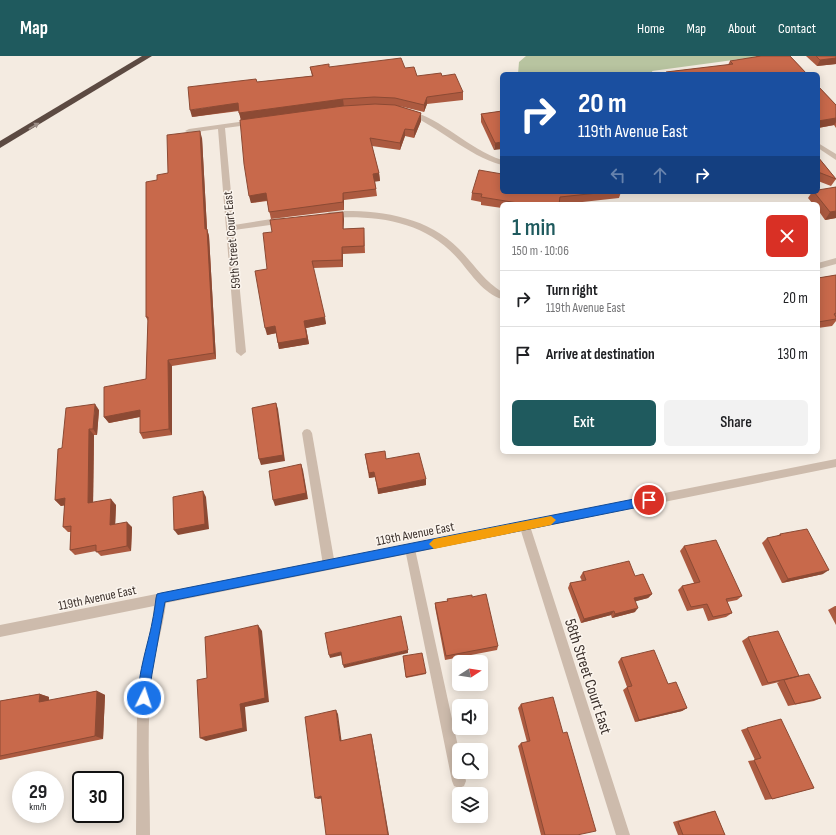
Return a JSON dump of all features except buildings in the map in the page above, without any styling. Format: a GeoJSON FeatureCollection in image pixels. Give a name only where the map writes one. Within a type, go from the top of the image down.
{"type":"FeatureCollection","features":[{"type":"Feature","properties":{"kind":"highway"},"geometry":{"type":"LineString","coordinates":[[0,145],[148,56]]}},
{"type":"Feature","properties":{"kind":"street"},"geometry":{"type":"LineString","coordinates":[[401,110],[427,119],[461,144],[482,157],[500,162]]}},
{"type":"Feature","properties":{"kind":"street"},"geometry":{"type":"LineString","coordinates":[[189,131],[221,128],[260,121]]}},
{"type":"Feature","properties":{"kind":"street","name":"59th Street Court East"},"geometry":{"type":"LineString","coordinates":[[221,128],[241,352]]}},
{"type":"Feature","properties":{"kind":"street"},"geometry":{"type":"LineString","coordinates":[[820,146],[836,158]]}},
{"type":"Feature","properties":{"kind":"street"},"geometry":{"type":"LineString","coordinates":[[321,216],[366,213],[382,215],[409,223],[439,237],[451,246],[478,276],[500,294]]}},
{"type":"Feature","properties":{"kind":"street"},"geometry":{"type":"LineString","coordinates":[[230,228],[293,219]]}},
{"type":"Feature","properties":{"kind":"street"},"geometry":{"type":"LineString","coordinates":[[820,265],[836,261]]}},
{"type":"Feature","properties":{"kind":"street"},"geometry":{"type":"LineString","coordinates":[[307,433],[329,565]]}},
{"type":"Feature","properties":{"kind":"street","name":"119th Avenue East"},"geometry":{"type":"LineString","coordinates":[[0,631],[836,463]]}},
{"type":"Feature","properties":{"kind":"street","name":"58th Street Court East"},"geometry":{"type":"LineString","coordinates":[[525,526],[623,835]]}},
{"type":"Feature","properties":{"kind":"street"},"geometry":{"type":"LineString","coordinates":[[410,549],[459,781]]}},
{"type":"Feature","properties":{"kind":"street"},"geometry":{"type":"LineString","coordinates":[[143,835],[143,710],[146,674],[158,623],[161,598]]}},
{"type":"Feature","properties":{"kind":"green space"},"geometry":{"type":"Polygon","coordinates":[[[526,56],[763,56],[652,72],[518,72],[519,62],[526,56]]]}},
{"type":"Feature","properties":{"kind":"slow traffic"},"geometry":{"type":"LineString","coordinates":[[434,544],[551,520]]}},
{"type":"Feature","properties":{"kind":"route"},"geometry":{"type":"LineString","coordinates":[[144,698],[146,674],[158,623],[161,598],[456,540],[649,500]]}}]}
